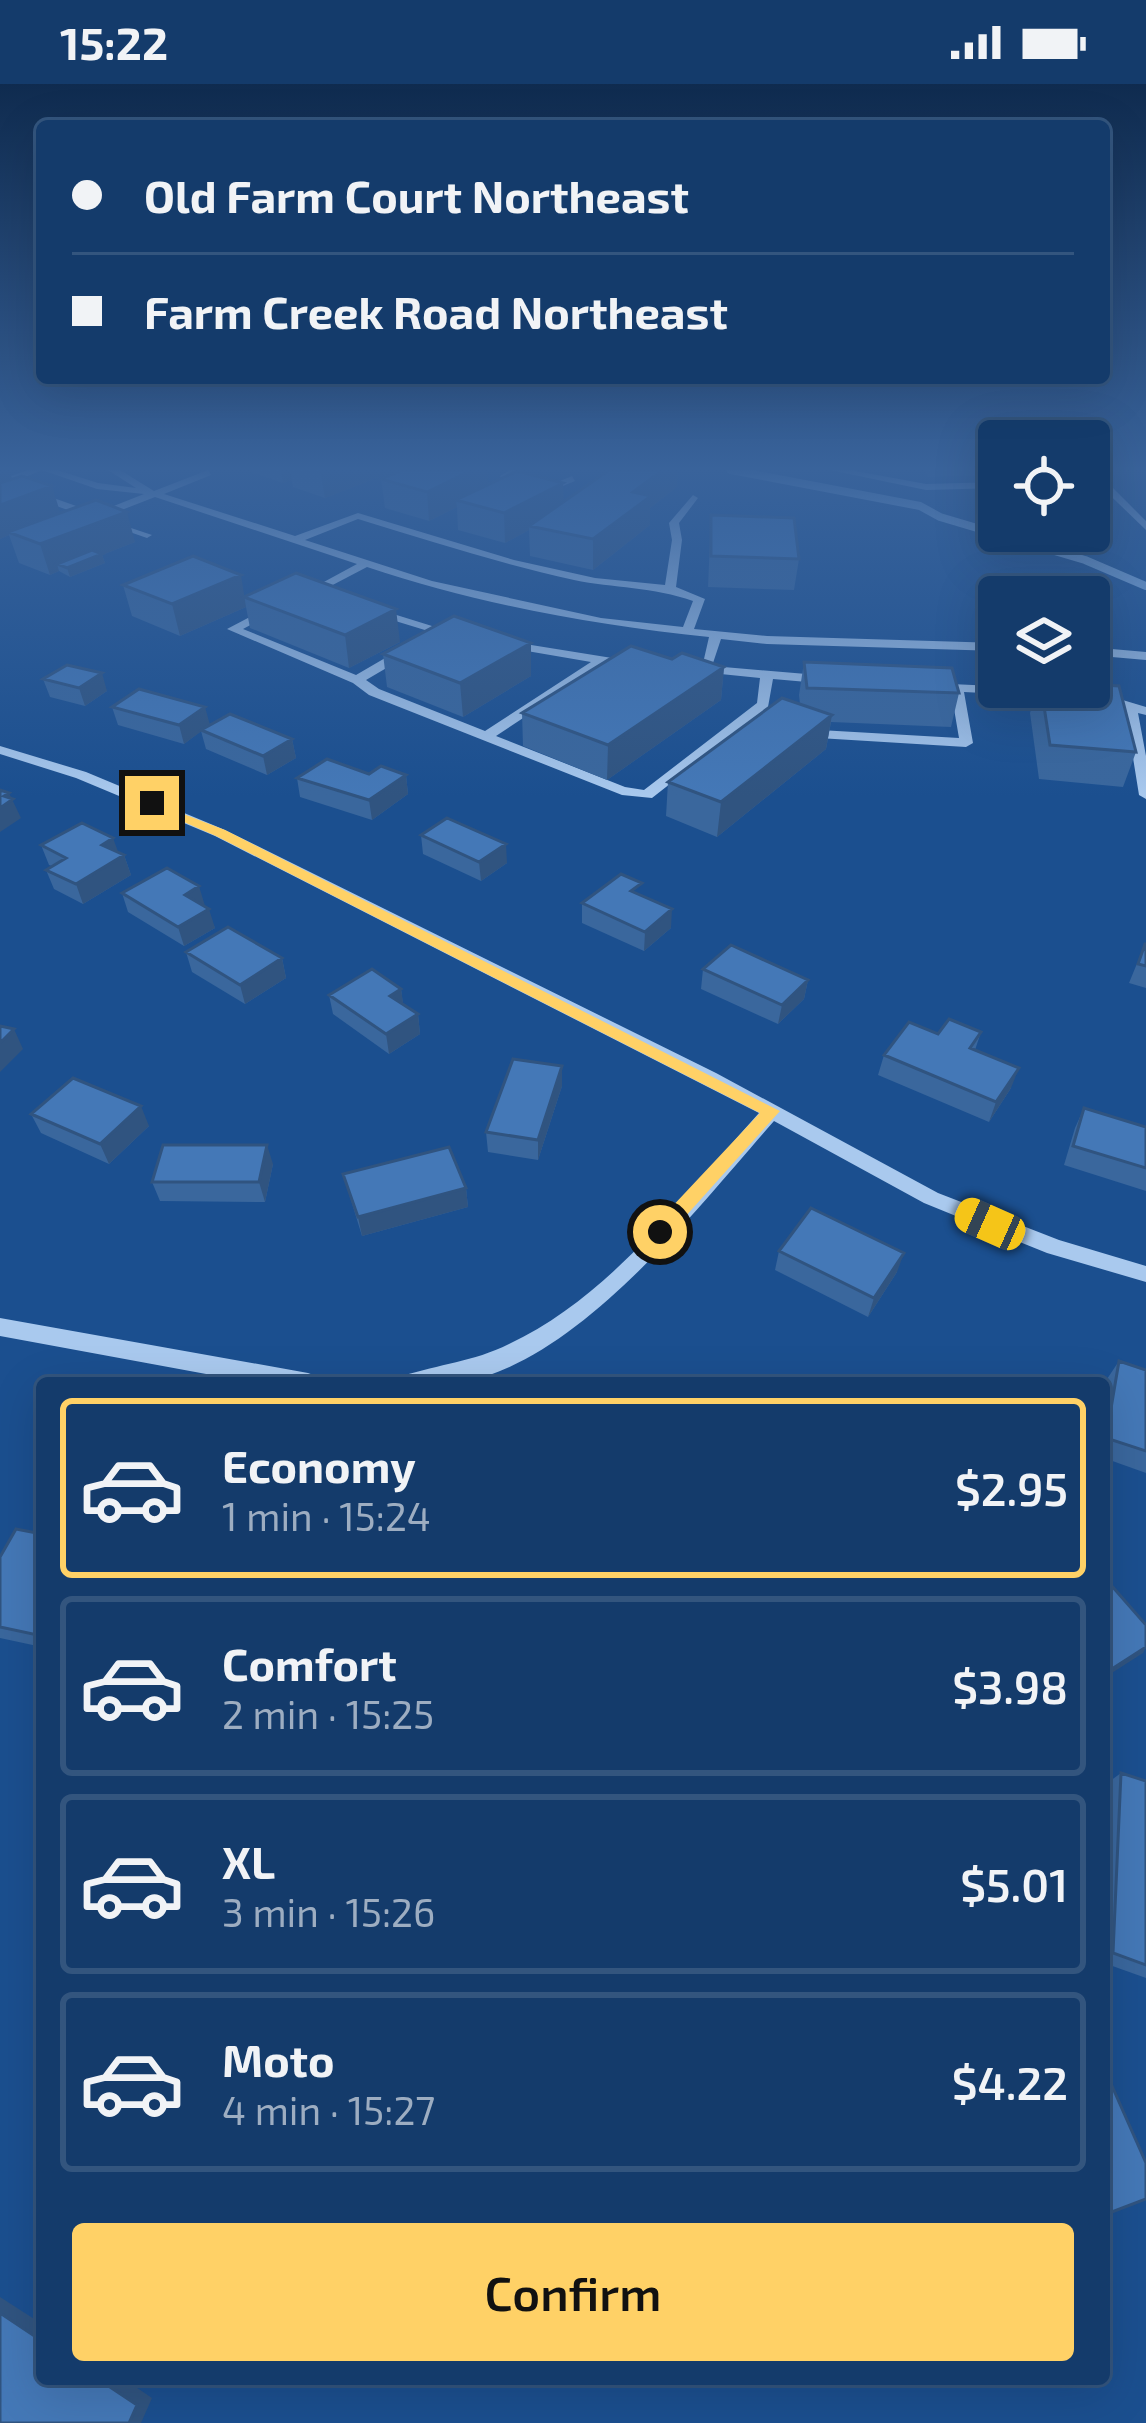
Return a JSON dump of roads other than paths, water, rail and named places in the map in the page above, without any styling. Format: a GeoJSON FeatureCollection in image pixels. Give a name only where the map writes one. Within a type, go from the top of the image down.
{"type":"FeatureCollection","features":[{"type":"Feature","properties":{"kind":"street"},"geometry":{"type":"LineString","coordinates":[[335,579],[232,629],[357,680],[374,692],[622,791],[647,795],[776,714]]}},
{"type":"Feature","properties":{"kind":"street"},"geometry":{"type":"LineString","coordinates":[[421,579],[510,605],[687,632],[978,646]]}},
{"type":"Feature","properties":{"kind":"street"},"geometry":{"type":"LineString","coordinates":[[586,579],[670,589],[699,599],[687,632]]}},
{"type":"Feature","properties":{"kind":"street"},"geometry":{"type":"LineString","coordinates":[[670,589],[671,579]]}},
{"type":"Feature","properties":{"kind":"street"},"geometry":{"type":"LineString","coordinates":[[315,590],[336,597]]}},
{"type":"Feature","properties":{"kind":"street"},"geometry":{"type":"LineString","coordinates":[[357,605],[439,633],[464,636]]}},
{"type":"Feature","properties":{"kind":"street"},"geometry":{"type":"LineString","coordinates":[[357,680],[439,633]]}},
{"type":"Feature","properties":{"kind":"street"},"geometry":{"type":"LineString","coordinates":[[705,670],[716,635]]}},
{"type":"Feature","properties":{"kind":"street"},"geometry":{"type":"LineString","coordinates":[[487,640],[650,666]]}},
{"type":"Feature","properties":{"kind":"street"},"geometry":{"type":"LineString","coordinates":[[1110,654],[1146,654]]}},
{"type":"Feature","properties":{"kind":"street"},"geometry":{"type":"LineString","coordinates":[[487,736],[602,660]]}},
{"type":"Feature","properties":{"kind":"street"},"geometry":{"type":"LineString","coordinates":[[687,668],[838,680]]}},
{"type":"Feature","properties":{"kind":"street"},"geometry":{"type":"LineString","coordinates":[[767,675],[776,714],[802,733],[966,743],[957,687]]}},
{"type":"Feature","properties":{"kind":"street"},"geometry":{"type":"LineString","coordinates":[[909,684],[978,688]]}},
{"type":"Feature","properties":{"kind":"street"},"geometry":{"type":"LineString","coordinates":[[1110,698],[1139,710],[1146,795]]}},
{"type":"Feature","properties":{"kind":"street"},"geometry":{"type":"LineString","coordinates":[[0,750],[81,775],[220,833],[772,1111],[931,1198],[990,1224],[1146,1274]]}},
{"type":"Feature","properties":{"kind":"street"},"geometry":{"type":"LineString","coordinates":[[482,1377],[585,1307],[772,1111]]}},
{"type":"Feature","properties":{"kind":"street"},"geometry":{"type":"LineString","coordinates":[[0,1327],[275,1377]]}},
{"type":"Feature","properties":{"kind":"waterway"},"geometry":{"type":"LineString","coordinates":[[1130,579],[1146,586]]}}]}
